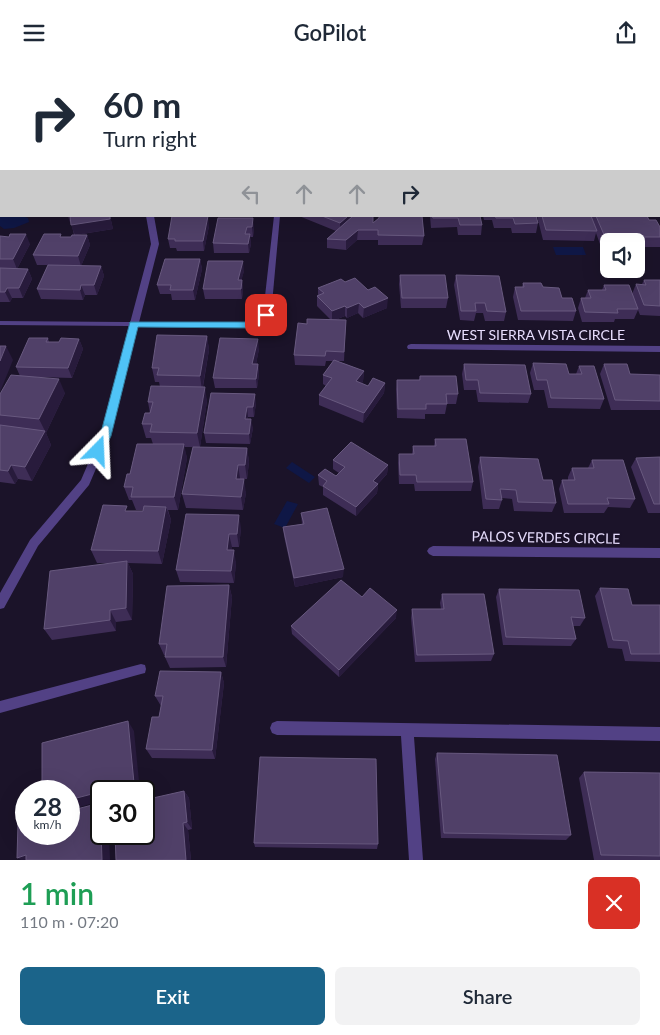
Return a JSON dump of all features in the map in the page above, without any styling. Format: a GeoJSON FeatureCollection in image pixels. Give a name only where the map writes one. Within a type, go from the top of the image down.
{"type":"FeatureCollection","features":[{"type":"Feature","properties":{"kind":"street"},"geometry":{"type":"LineString","coordinates":[[0,604],[34,543],[85,482],[105,436],[155,244],[150,217]]}},
{"type":"Feature","properties":{"kind":"street","name":"WEST SIERRA VISTA CIRCLE"},"geometry":{"type":"LineString","coordinates":[[411,347],[660,349]]}},
{"type":"Feature","properties":{"kind":"street","name":"PALOS VERDES CIRCLE"},"geometry":{"type":"LineString","coordinates":[[433,551],[660,553]]}},
{"type":"Feature","properties":{"kind":"street"},"geometry":{"type":"LineString","coordinates":[[277,729],[660,734]]}},
{"type":"Feature","properties":{"kind":"street"},"geometry":{"type":"LineString","coordinates":[[406,730],[416,860]]}},
{"type":"Feature","properties":{"kind":"lane"},"geometry":{"type":"LineString","coordinates":[[0,323],[251,325],[266,315],[276,217]]}},
{"type":"Feature","properties":{"kind":"lane"},"geometry":{"type":"LineString","coordinates":[[0,707],[141,669]]}},
{"type":"Feature","properties":{"kind":"shaded area"},"geometry":{"type":"Polygon","coordinates":[[[0,217],[25,217],[28,218],[29,222],[14,228],[4,229],[0,226],[0,217]]]}},
{"type":"Feature","properties":{"kind":"shaded area"},"geometry":{"type":"Polygon","coordinates":[[[553,247],[583,247],[586,255],[556,255],[553,247]]]}},
{"type":"Feature","properties":{"kind":"shaded area"},"geometry":{"type":"Polygon","coordinates":[[[292,462],[315,477],[309,483],[286,468],[292,462]]]}},
{"type":"Feature","properties":{"kind":"shaded area"},"geometry":{"type":"Polygon","coordinates":[[[287,501],[298,504],[285,528],[274,524],[287,501]]]}},
{"type":"Feature","properties":{"kind":"building"},"geometry":{"type":"Polygon","coordinates":[[[70,217],[110,217],[110,219],[71,225],[70,217]]]}},
{"type":"Feature","properties":{"kind":"building"},"geometry":{"type":"Polygon","coordinates":[[[172,217],[208,217],[203,241],[175,241],[175,239],[168,239],[172,217]]]}},
{"type":"Feature","properties":{"kind":"building"},"geometry":{"type":"Polygon","coordinates":[[[325,217],[347,217],[340,223],[325,217]]]}},
{"type":"Feature","properties":{"kind":"building"},"geometry":{"type":"Polygon","coordinates":[[[352,217],[373,217],[373,223],[379,217],[422,217],[424,236],[378,235],[378,230],[358,230],[346,240],[327,239],[352,217]]]}},
{"type":"Feature","properties":{"kind":"building"},"geometry":{"type":"Polygon","coordinates":[[[480,217],[482,225],[460,225],[458,218],[433,218],[480,217]]]}},
{"type":"Feature","properties":{"kind":"building"},"geometry":{"type":"Polygon","coordinates":[[[536,217],[538,223],[515,224],[513,218],[496,218],[536,217]]]}},
{"type":"Feature","properties":{"kind":"building"},"geometry":{"type":"Polygon","coordinates":[[[542,217],[591,217],[597,231],[546,230],[542,217]]]}},
{"type":"Feature","properties":{"kind":"building"},"geometry":{"type":"Polygon","coordinates":[[[596,217],[648,217],[649,220],[656,220],[660,227],[660,237],[645,237],[645,233],[603,233],[596,217]]]}},
{"type":"Feature","properties":{"kind":"building"},"geometry":{"type":"Polygon","coordinates":[[[218,218],[253,218],[252,227],[247,227],[245,234],[250,234],[248,244],[213,243],[218,218]]]}},
{"type":"Feature","properties":{"kind":"building"},"geometry":{"type":"Polygon","coordinates":[[[10,234],[26,234],[13,259],[0,259],[0,236],[9,237],[10,234]]]}},
{"type":"Feature","properties":{"kind":"building"},"geometry":{"type":"Polygon","coordinates":[[[44,234],[61,234],[60,237],[87,235],[78,256],[33,255],[44,234]]]}},
{"type":"Feature","properties":{"kind":"building"},"geometry":{"type":"Polygon","coordinates":[[[165,259],[200,259],[193,290],[170,290],[171,285],[157,285],[165,259]]]}},
{"type":"Feature","properties":{"kind":"building"},"geometry":{"type":"Polygon","coordinates":[[[208,261],[243,261],[238,280],[242,280],[241,289],[203,289],[208,261]]]}},
{"type":"Feature","properties":{"kind":"building"},"geometry":{"type":"Polygon","coordinates":[[[48,265],[101,266],[94,285],[81,285],[80,290],[37,289],[48,265]]]}},
{"type":"Feature","properties":{"kind":"building"},"geometry":{"type":"Polygon","coordinates":[[[0,268],[28,269],[19,288],[7,288],[5,292],[0,292],[0,268]]]}},
{"type":"Feature","properties":{"kind":"building"},"geometry":{"type":"Polygon","coordinates":[[[400,275],[445,275],[448,298],[402,298],[400,275]]]}},
{"type":"Feature","properties":{"kind":"building"},"geometry":{"type":"Polygon","coordinates":[[[456,275],[499,276],[506,312],[487,311],[485,303],[475,303],[476,311],[461,311],[456,275]]]}},
{"type":"Feature","properties":{"kind":"building"},"geometry":{"type":"Polygon","coordinates":[[[355,278],[368,290],[375,287],[388,298],[364,308],[359,303],[332,311],[317,296],[324,293],[318,288],[341,279],[345,282],[355,278]]]}},
{"type":"Feature","properties":{"kind":"building"},"geometry":{"type":"Polygon","coordinates":[[[644,280],[660,280],[660,306],[644,305],[636,284],[646,285],[644,280]]]}},
{"type":"Feature","properties":{"kind":"building"},"geometry":{"type":"Polygon","coordinates":[[[523,283],[541,283],[543,287],[559,288],[562,298],[572,298],[576,311],[521,311],[515,287],[524,287],[523,283]]]}},
{"type":"Feature","properties":{"kind":"building"},"geometry":{"type":"Polygon","coordinates":[[[604,285],[629,285],[638,309],[617,309],[618,313],[585,312],[581,298],[591,298],[588,290],[606,290],[604,285]]]}},
{"type":"Feature","properties":{"kind":"building"},"geometry":{"type":"Polygon","coordinates":[[[307,319],[346,320],[344,352],[326,351],[325,356],[294,355],[298,323],[307,324],[307,319]]]}},
{"type":"Feature","properties":{"kind":"building"},"geometry":{"type":"Polygon","coordinates":[[[157,335],[207,336],[200,376],[157,375],[159,368],[152,368],[157,335]]]}},
{"type":"Feature","properties":{"kind":"building"},"geometry":{"type":"Polygon","coordinates":[[[29,338],[48,338],[46,342],[59,342],[61,338],[79,339],[68,368],[16,367],[29,338]]]}},
{"type":"Feature","properties":{"kind":"building"},"geometry":{"type":"Polygon","coordinates":[[[220,338],[258,339],[252,364],[258,364],[256,379],[213,378],[220,338]]]}},
{"type":"Feature","properties":{"kind":"building"},"geometry":{"type":"Polygon","coordinates":[[[0,346],[6,346],[0,361],[0,346]]]}},
{"type":"Feature","properties":{"kind":"building"},"geometry":{"type":"Polygon","coordinates":[[[334,360],[364,371],[356,381],[368,386],[373,378],[385,383],[364,413],[319,395],[332,378],[323,375],[334,360]]]}},
{"type":"Feature","properties":{"kind":"building"},"geometry":{"type":"Polygon","coordinates":[[[533,363],[566,364],[569,374],[582,374],[579,366],[594,366],[604,399],[551,398],[547,380],[537,380],[533,363]]]}},
{"type":"Feature","properties":{"kind":"building"},"geometry":{"type":"Polygon","coordinates":[[[464,364],[525,365],[531,394],[480,393],[478,380],[466,380],[464,364]]]}},
{"type":"Feature","properties":{"kind":"building"},"geometry":{"type":"Polygon","coordinates":[[[604,364],[627,364],[630,374],[660,375],[660,401],[615,400],[604,364]]]}},
{"type":"Feature","properties":{"kind":"building"},"geometry":{"type":"Polygon","coordinates":[[[11,375],[59,379],[39,419],[0,415],[0,394],[11,375]]]}},
{"type":"Feature","properties":{"kind":"building"},"geometry":{"type":"Polygon","coordinates":[[[420,376],[456,376],[458,394],[446,394],[447,404],[426,404],[426,409],[398,409],[397,380],[420,380],[420,376]]]}},
{"type":"Feature","properties":{"kind":"building"},"geometry":{"type":"Polygon","coordinates":[[[151,386],[205,387],[197,433],[150,432],[152,424],[142,424],[145,413],[150,413],[153,402],[148,402],[151,386]]]}},
{"type":"Feature","properties":{"kind":"building"},"geometry":{"type":"Polygon","coordinates":[[[211,393],[255,394],[253,407],[247,407],[245,419],[251,419],[249,434],[204,433],[211,393]]]}},
{"type":"Feature","properties":{"kind":"building"},"geometry":{"type":"Polygon","coordinates":[[[0,425],[45,431],[25,467],[11,465],[8,471],[0,470],[0,425]]]}},
{"type":"Feature","properties":{"kind":"building"},"geometry":{"type":"Polygon","coordinates":[[[435,439],[466,439],[473,482],[417,482],[416,475],[400,475],[399,454],[414,454],[413,446],[436,446],[435,439]]]}},
{"type":"Feature","properties":{"kind":"building"},"geometry":{"type":"Polygon","coordinates":[[[351,442],[388,465],[373,481],[378,484],[356,507],[323,486],[327,481],[318,475],[325,469],[336,476],[345,467],[333,460],[351,442]]]}},
{"type":"Feature","properties":{"kind":"building"},"geometry":{"type":"Polygon","coordinates":[[[137,444],[184,444],[174,497],[131,497],[133,487],[124,487],[127,474],[130,474],[137,444]]]}},
{"type":"Feature","properties":{"kind":"building"},"geometry":{"type":"Polygon","coordinates":[[[193,447],[247,448],[245,465],[238,465],[236,479],[244,479],[241,497],[182,494],[193,447]]]}},
{"type":"Feature","properties":{"kind":"building"},"geometry":{"type":"Polygon","coordinates":[[[480,457],[538,459],[543,480],[552,480],[556,503],[518,502],[516,490],[500,489],[502,500],[486,499],[480,457]]]}},
{"type":"Feature","properties":{"kind":"building"},"geometry":{"type":"Polygon","coordinates":[[[660,457],[660,504],[654,504],[636,458],[660,457]]]}},
{"type":"Feature","properties":{"kind":"building"},"geometry":{"type":"Polygon","coordinates":[[[592,460],[623,460],[635,499],[607,498],[609,504],[568,504],[562,480],[575,480],[572,468],[594,468],[592,460]]]}},
{"type":"Feature","properties":{"kind":"building"},"geometry":{"type":"Polygon","coordinates":[[[103,505],[127,506],[125,511],[143,511],[144,506],[166,507],[158,551],[91,550],[103,505]]]}},
{"type":"Feature","properties":{"kind":"building"},"geometry":{"type":"Polygon","coordinates":[[[327,508],[344,569],[294,578],[283,527],[304,524],[301,513],[327,508]]]}},
{"type":"Feature","properties":{"kind":"building"},"geometry":{"type":"Polygon","coordinates":[[[186,514],[239,515],[237,534],[229,534],[227,550],[234,550],[231,571],[176,570],[186,514]]]}},
{"type":"Feature","properties":{"kind":"building"},"geometry":{"type":"Polygon","coordinates":[[[127,561],[126,608],[110,610],[110,620],[44,629],[50,571],[127,561]]]}},
{"type":"Feature","properties":{"kind":"building"},"geometry":{"type":"Polygon","coordinates":[[[341,580],[362,597],[370,588],[397,610],[339,670],[291,626],[341,580]]]}},
{"type":"Feature","properties":{"kind":"building"},"geometry":{"type":"Polygon","coordinates":[[[229,585],[223,657],[165,657],[167,644],[159,644],[167,586],[229,585]]]}},
{"type":"Feature","properties":{"kind":"building"},"geometry":{"type":"Polygon","coordinates":[[[600,588],[628,589],[632,605],[660,605],[660,654],[631,654],[628,641],[613,640],[600,588]]]}},
{"type":"Feature","properties":{"kind":"building"},"geometry":{"type":"Polygon","coordinates":[[[499,589],[579,590],[585,618],[571,617],[576,639],[506,637],[499,589]]]}},
{"type":"Feature","properties":{"kind":"building"},"geometry":{"type":"Polygon","coordinates":[[[442,594],[484,594],[494,654],[417,655],[412,609],[444,609],[442,594]]]}},
{"type":"Feature","properties":{"kind":"building"},"geometry":{"type":"Polygon","coordinates":[[[160,671],[221,672],[212,750],[146,749],[152,717],[159,717],[163,696],[155,696],[160,671]]]}},
{"type":"Feature","properties":{"kind":"building"},"geometry":{"type":"Polygon","coordinates":[[[128,721],[134,780],[90,780],[90,795],[80,797],[80,780],[42,780],[42,743],[128,721]]]}},
{"type":"Feature","properties":{"kind":"building"},"geometry":{"type":"Polygon","coordinates":[[[437,753],[557,755],[571,835],[444,833],[437,753]]]}},
{"type":"Feature","properties":{"kind":"building"},"geometry":{"type":"Polygon","coordinates":[[[260,757],[376,759],[378,844],[254,843],[260,757]]]}},
{"type":"Feature","properties":{"kind":"building"},"geometry":{"type":"Polygon","coordinates":[[[584,772],[660,773],[660,856],[601,855],[584,772]]]}},
{"type":"Feature","properties":{"kind":"building"},"geometry":{"type":"Polygon","coordinates":[[[184,791],[187,822],[183,823],[186,860],[116,860],[115,845],[155,845],[155,798],[184,791]]]}},
{"type":"Feature","properties":{"kind":"building"},"geometry":{"type":"Polygon","coordinates":[[[90,806],[90,845],[101,845],[102,860],[26,860],[26,855],[17,858],[17,845],[80,845],[80,808],[90,806]]]}},
{"type":"Feature","properties":{"kind":"route"},"geometry":{"type":"LineString","coordinates":[[98,451],[105,436],[134,324],[251,325],[266,315]]}}]}
